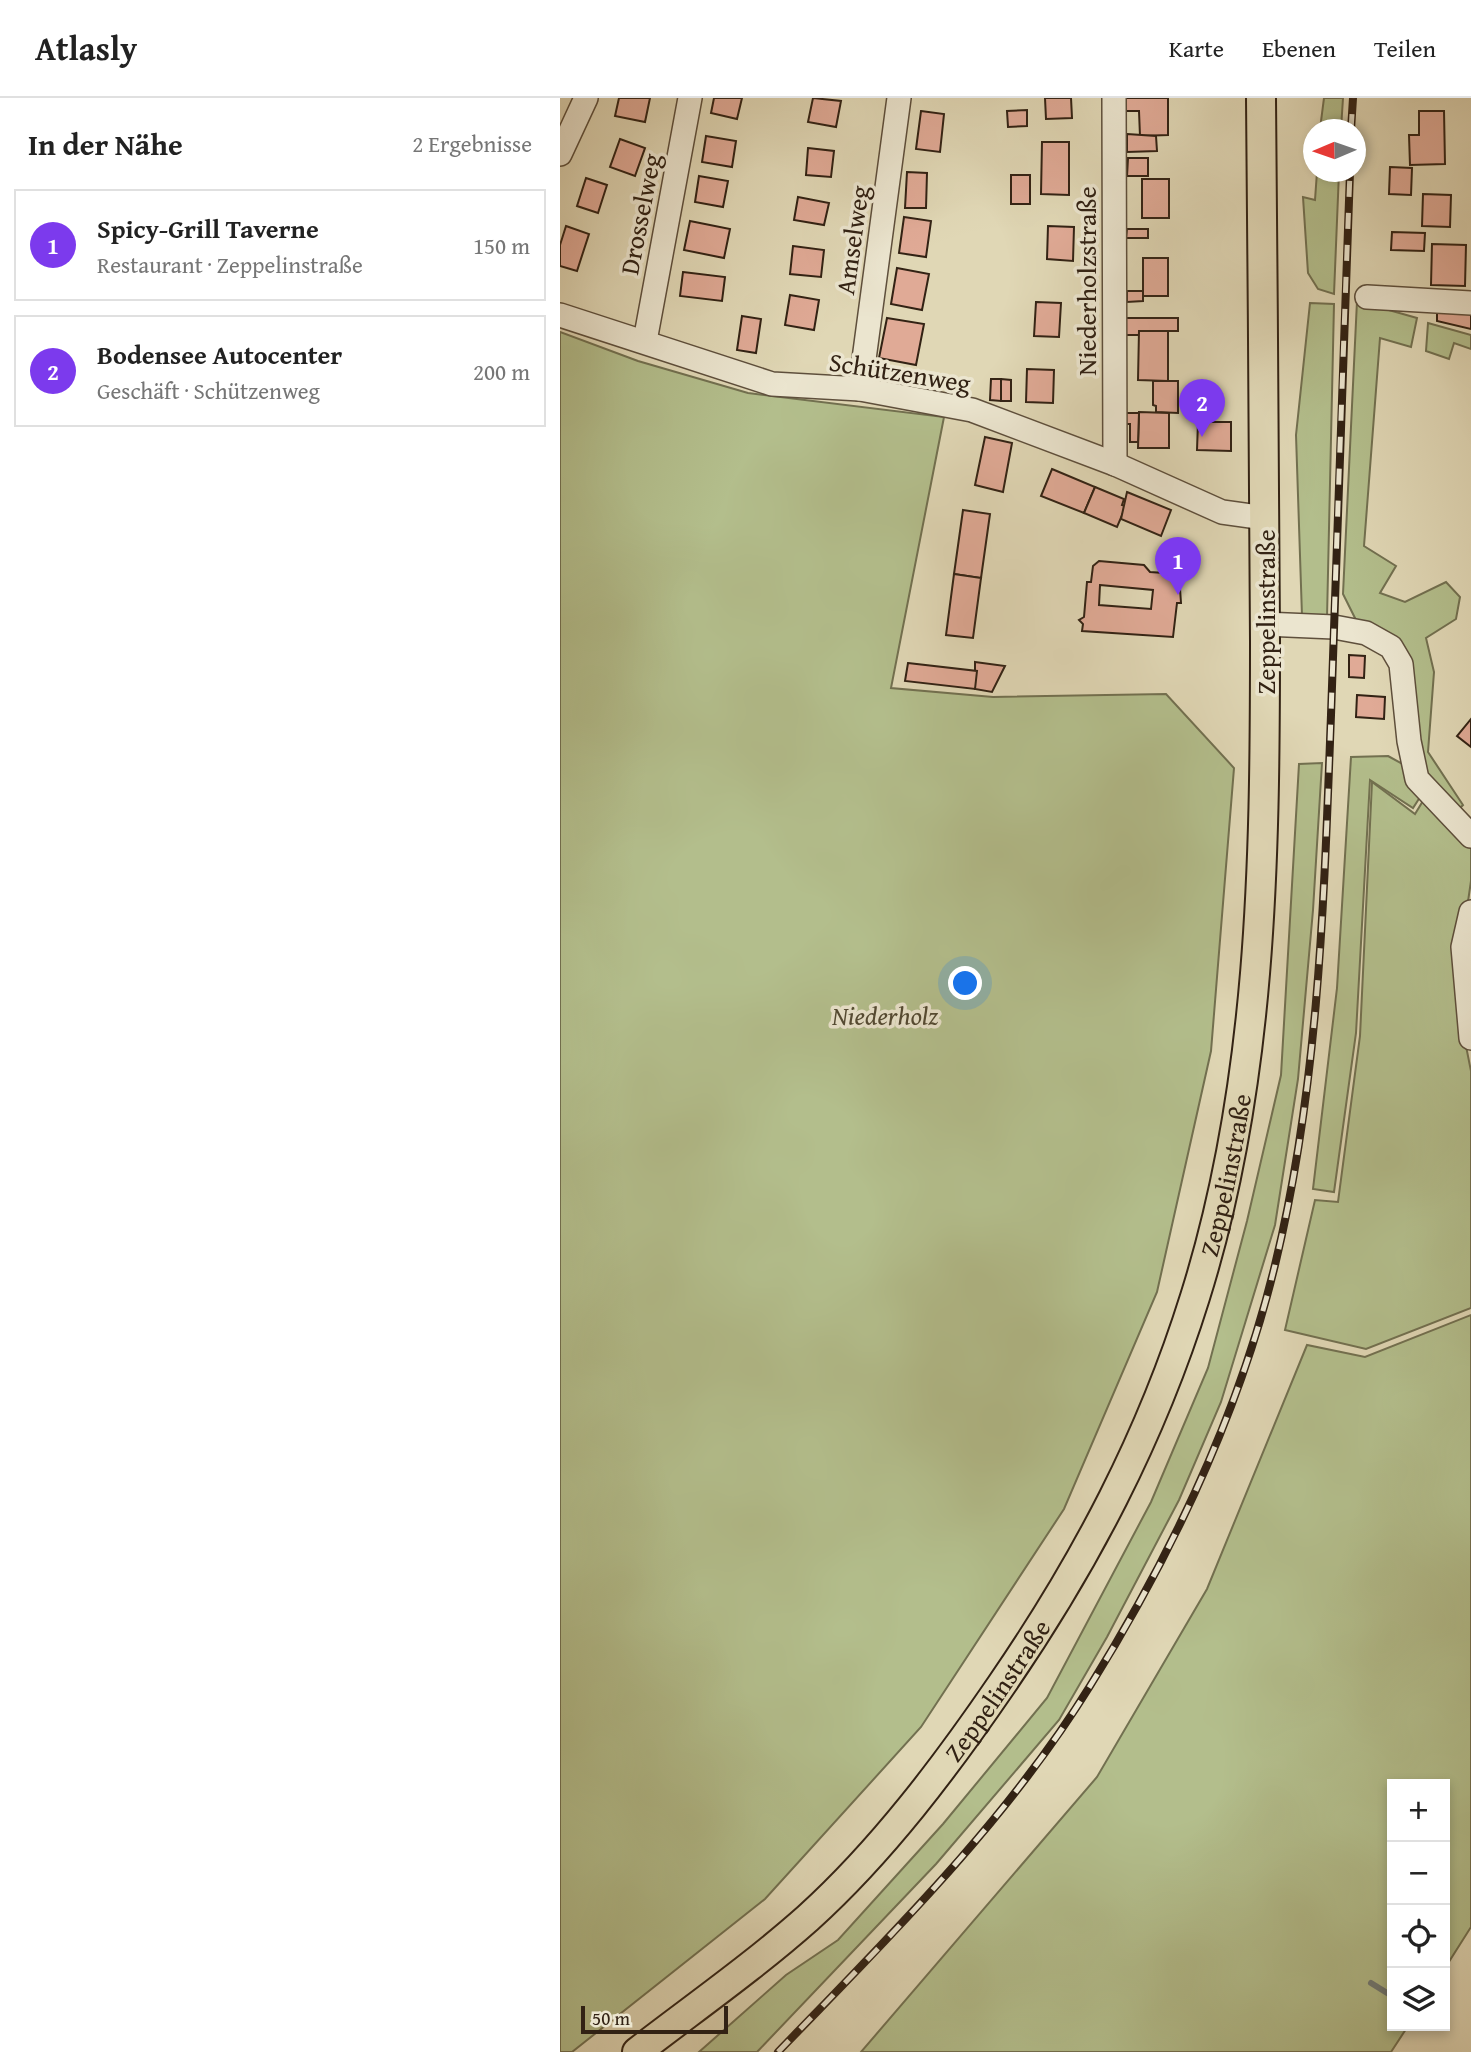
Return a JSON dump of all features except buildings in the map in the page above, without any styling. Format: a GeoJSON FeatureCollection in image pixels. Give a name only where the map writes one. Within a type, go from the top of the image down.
{"type":"FeatureCollection","features":[{"type":"Feature","properties":{"kind":"main road","name":"Zeppelinstraße"},"geometry":{"type":"LineString","coordinates":[[637,2052],[809,1916],[867,1857],[963,1742],[1037,1633],[1105,1521],[1155,1409],[1196,1297],[1241,1107],[1250,1048],[1264,835],[1265,517],[1261,98]]}},
{"type":"Feature","properties":{"kind":"street"},"geometry":{"type":"LineString","coordinates":[[560,154],[586,98]]}},
{"type":"Feature","properties":{"kind":"street","name":"Drosselweg"},"geometry":{"type":"LineString","coordinates":[[645,341],[691,98]]}},
{"type":"Feature","properties":{"kind":"street","name":"Amselweg"},"geometry":{"type":"LineString","coordinates":[[860,389],[899,98]]}},
{"type":"Feature","properties":{"kind":"street","name":"Niederholzstraße"},"geometry":{"type":"LineString","coordinates":[[1114,98],[1115,464]]}},
{"type":"Feature","properties":{"kind":"street"},"geometry":{"type":"LineString","coordinates":[[1367,297],[1471,303]]}},
{"type":"Feature","properties":{"kind":"street","name":"Schützenweg"},"geometry":{"type":"LineString","coordinates":[[560,315],[772,384],[860,389],[971,410],[1115,464],[1222,512],[1265,517]]}},
{"type":"Feature","properties":{"kind":"street"},"geometry":{"type":"LineString","coordinates":[[1265,624],[1334,627],[1366,633],[1391,647],[1401,664],[1409,741],[1417,779],[1471,836]]}},
{"type":"Feature","properties":{"kind":"street"},"geometry":{"type":"LineString","coordinates":[[1471,912],[1464,947],[1465,998],[1471,1038]]}},
{"type":"Feature","properties":{"kind":"green space"},"geometry":{"type":"Polygon","coordinates":[[[1324,98],[1343,98],[1342,119],[1321,119],[1324,98]]]}},
{"type":"Feature","properties":{"kind":"green space"},"geometry":{"type":"Polygon","coordinates":[[[1316,182],[1339,182],[1334,294],[1318,289],[1308,273],[1303,197],[1315,200],[1316,182]]]}},
{"type":"Feature","properties":{"kind":"green space"},"geometry":{"type":"Polygon","coordinates":[[[1357,301],[1417,318],[1411,347],[1380,338],[1364,546],[1396,566],[1380,593],[1405,602],[1446,582],[1460,597],[1456,619],[1426,638],[1434,672],[1428,752],[1463,805],[1456,812],[1427,784],[1406,659],[1356,620],[1343,594],[1357,301]]]}},
{"type":"Feature","properties":{"kind":"green space"},"geometry":{"type":"Polygon","coordinates":[[[1310,303],[1334,304],[1327,618],[1302,616],[1296,435],[1310,303]]]}},
{"type":"Feature","properties":{"kind":"green space"},"geometry":{"type":"Polygon","coordinates":[[[1428,323],[1471,335],[1471,349],[1454,343],[1449,359],[1426,351],[1428,323]]]}},
{"type":"Feature","properties":{"kind":"green space","name":"Niederholz"},"geometry":{"type":"Polygon","coordinates":[[[560,332],[638,361],[748,393],[944,417],[891,688],[993,697],[1166,694],[1234,768],[1211,1051],[1157,1292],[1064,1509],[921,1727],[765,1899],[572,2052],[560,2052],[560,332]]]}},
{"type":"Feature","properties":{"kind":"green space"},"geometry":{"type":"Polygon","coordinates":[[[1388,756],[1408,767],[1422,794],[1413,808],[1370,780],[1356,1033],[1334,1192],[1313,1189],[1337,988],[1351,757],[1388,756]]]}},
{"type":"Feature","properties":{"kind":"green space"},"geometry":{"type":"Polygon","coordinates":[[[1322,763],[1313,910],[1298,1079],[1275,1225],[1221,1402],[1179,1500],[1107,1637],[1059,1720],[936,1864],[757,2052],[699,2052],[786,1975],[838,1940],[943,1824],[1047,1698],[1151,1502],[1208,1368],[1247,1221],[1281,1075],[1299,764],[1322,763]]]}},
{"type":"Feature","properties":{"kind":"green space"},"geometry":{"type":"Polygon","coordinates":[[[1372,782],[1415,814],[1426,796],[1471,844],[1471,881],[1455,991],[1471,1071],[1471,1308],[1366,1349],[1285,1330],[1315,1200],[1338,1202],[1360,1036],[1372,782]]]}},
{"type":"Feature","properties":{"kind":"green space"},"geometry":{"type":"Polygon","coordinates":[[[1471,1315],[1471,1927],[1450,1960],[1450,1779],[1387,1779],[1387,2031],[1405,2031],[1391,2052],[861,2052],[1097,1777],[1207,1589],[1307,1345],[1365,1357],[1471,1315]]]}},
{"type":"Feature","properties":{"kind":"waterway"},"geometry":{"type":"LineString","coordinates":[[1371,1983],[1387,1993]]}},
{"type":"Feature","properties":{"kind":"railway"},"geometry":{"type":"LineString","coordinates":[[1352,119],[1353,98]]}},
{"type":"Feature","properties":{"kind":"railway"},"geometry":{"type":"LineString","coordinates":[[778,2052],[903,1922],[984,1831],[1057,1736],[1090,1686],[1120,1637],[1175,1535],[1222,1429],[1260,1321],[1290,1197],[1317,992],[1328,784],[1350,182]]}},
{"type":"Feature","properties":{"kind":"place","name":"Bodensee Autocenter"},"geometry":{"type":"Point","coordinates":[1202,437]}},
{"type":"Feature","properties":{"kind":"place","name":"Spicy-Grill Taverne"},"geometry":{"type":"Point","coordinates":[1178,595]}}]}
